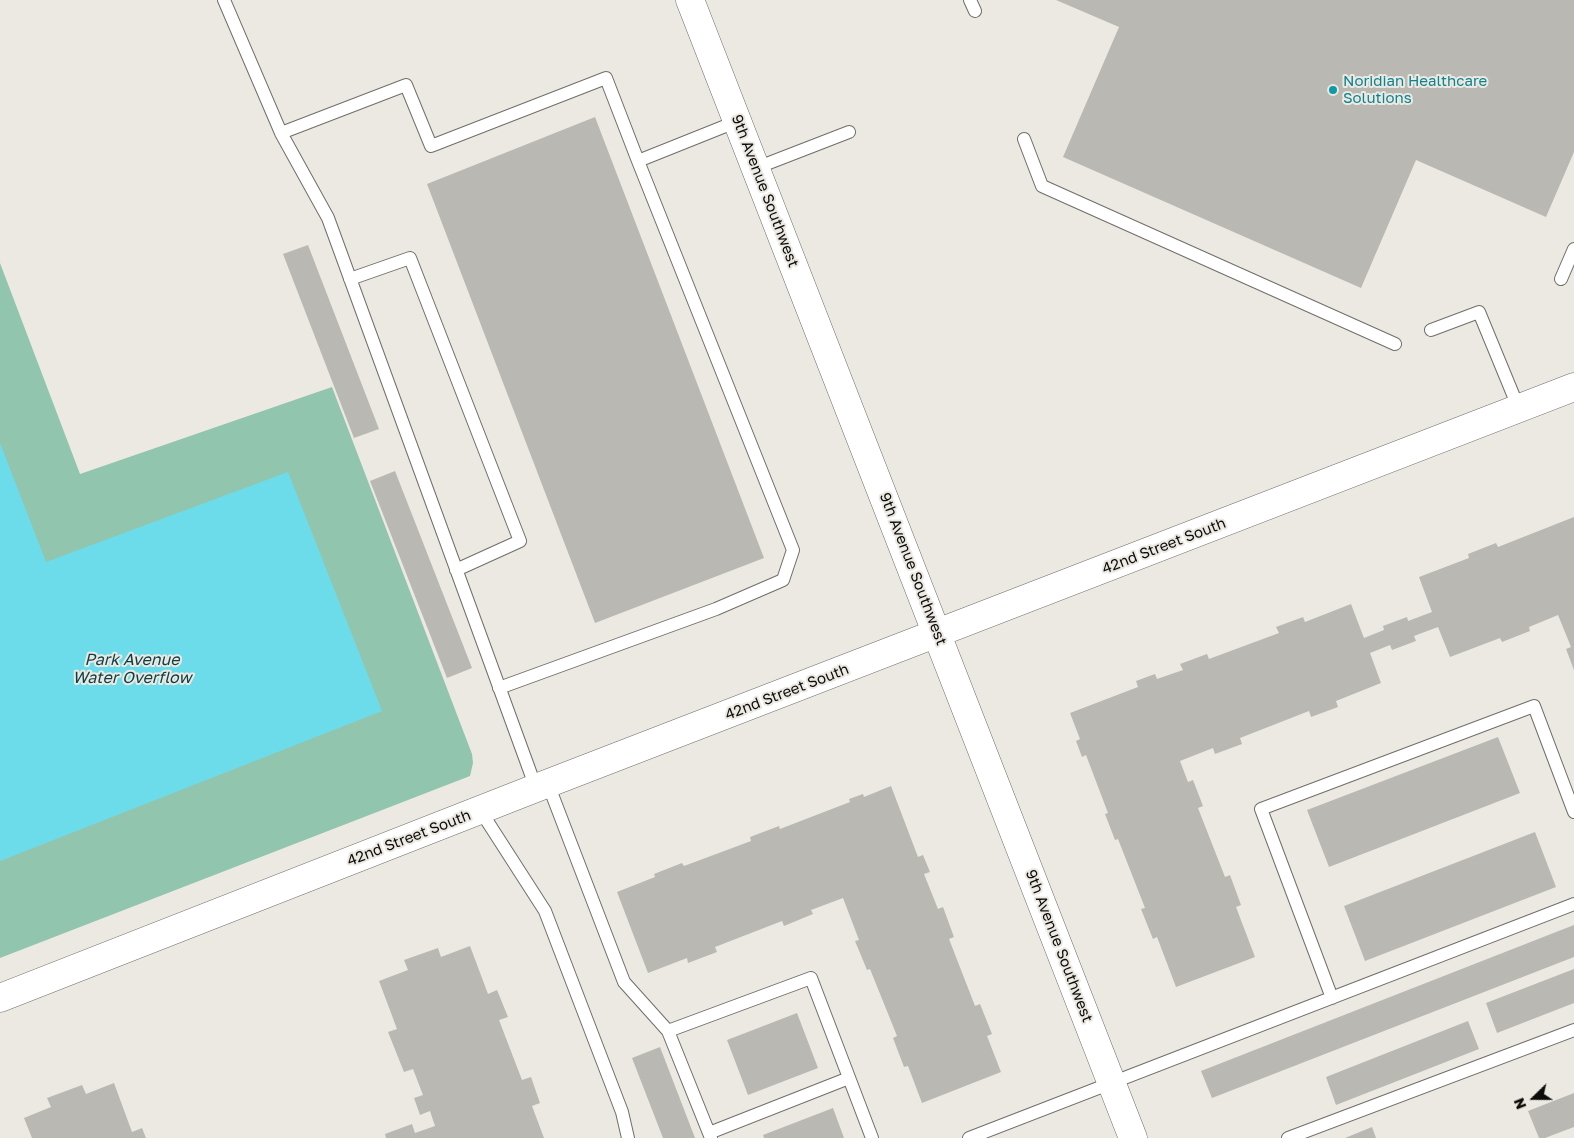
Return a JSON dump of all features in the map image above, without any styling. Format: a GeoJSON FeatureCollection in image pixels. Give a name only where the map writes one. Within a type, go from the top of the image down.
{"type":"FeatureCollection","features":[{"type":"Feature","properties":{"kind":"main road","name":"9th Avenue Southwest"},"geometry":{"type":"LineString","coordinates":[[690,0],[1133,1138]]}},
{"type":"Feature","properties":{"kind":"main road","name":"42nd Street South"},"geometry":{"type":"LineString","coordinates":[[0,998],[480,810],[1574,387]]}},
{"type":"Feature","properties":{"kind":"lane"},"geometry":{"type":"LineString","coordinates":[[224,0],[281,133],[328,218],[499,688],[624,982],[668,1031],[710,1136],[850,1078]]}},
{"type":"Feature","properties":{"kind":"lane"},"geometry":{"type":"LineString","coordinates":[[281,133],[406,85],[431,146],[606,78],[793,550],[784,580],[716,609],[499,688]]}},
{"type":"Feature","properties":{"kind":"lane"},"geometry":{"type":"LineString","coordinates":[[638,161],[738,121]]}},
{"type":"Feature","properties":{"kind":"lane"},"geometry":{"type":"LineString","coordinates":[[756,168],[849,132]]}},
{"type":"Feature","properties":{"kind":"lane"},"geometry":{"type":"LineString","coordinates":[[1024,139],[1042,186],[1395,344]]}},
{"type":"Feature","properties":{"kind":"lane"},"geometry":{"type":"LineString","coordinates":[[1561,279],[1574,249]]}},
{"type":"Feature","properties":{"kind":"lane"},"geometry":{"type":"LineString","coordinates":[[350,278],[410,258],[520,542],[456,570]]}},
{"type":"Feature","properties":{"kind":"lane"},"geometry":{"type":"LineString","coordinates":[[1432,330],[1479,312],[1519,409]]}},
{"type":"Feature","properties":{"kind":"lane"},"geometry":{"type":"LineString","coordinates":[[1332,998],[1261,809],[1534,706],[1574,812]]}},
{"type":"Feature","properties":{"kind":"lane"},"geometry":{"type":"LineString","coordinates":[[480,810],[545,911],[622,1112],[628,1138]]}},
{"type":"Feature","properties":{"kind":"lane"},"geometry":{"type":"LineString","coordinates":[[970,1138],[1574,904]]}},
{"type":"Feature","properties":{"kind":"lane"},"geometry":{"type":"LineString","coordinates":[[668,1031],[811,978],[872,1138]]}},
{"type":"Feature","properties":{"kind":"lane"},"geometry":{"type":"LineString","coordinates":[[1288,1138],[1574,1030]]}},
{"type":"Feature","properties":{"kind":"green space"},"geometry":{"type":"Polygon","coordinates":[[[0,263],[80,474],[332,387],[472,754],[473,763],[470,776],[0,958],[0,263]]]}},
{"type":"Feature","properties":{"kind":"water","name":"Park Avenue Water Overflow"},"geometry":{"type":"Polygon","coordinates":[[[0,443],[46,562],[288,472],[382,711],[0,861],[0,443]]]}},
{"type":"Feature","properties":{"kind":"building","name":"Noridian Healthcare Solutions"},"geometry":{"type":"Polygon","coordinates":[[[1056,0],[1574,0],[1574,152],[1546,217],[1416,160],[1361,288],[1063,157],[1119,27],[1056,0]]]}},
{"type":"Feature","properties":{"kind":"building"},"geometry":{"type":"Polygon","coordinates":[[[595,117],[764,558],[595,623],[427,184],[595,117]]]}},
{"type":"Feature","properties":{"kind":"building"},"geometry":{"type":"Polygon","coordinates":[[[308,245],[379,429],[354,438],[283,254],[308,245]]]}},
{"type":"Feature","properties":{"kind":"building"},"geometry":{"type":"Polygon","coordinates":[[[395,471],[472,668],[447,678],[370,481],[395,471]]]}},
{"type":"Feature","properties":{"kind":"building"},"geometry":{"type":"Polygon","coordinates":[[[1574,517],[1574,670],[1566,649],[1571,647],[1558,615],[1529,627],[1530,631],[1502,642],[1500,638],[1450,657],[1438,627],[1414,636],[1416,641],[1392,650],[1390,645],[1370,653],[1381,683],[1336,701],[1338,707],[1311,717],[1309,711],[1240,738],[1242,744],[1215,754],[1213,748],[1180,761],[1188,782],[1193,780],[1203,806],[1198,808],[1225,877],[1230,875],[1241,905],[1236,907],[1255,957],[1176,987],[1157,937],[1153,939],[1141,909],[1145,908],[1118,839],[1115,840],[1105,814],[1108,813],[1086,755],[1082,757],[1076,741],[1080,739],[1070,713],[1138,687],[1136,681],[1155,674],[1157,679],[1183,670],[1180,664],[1207,654],[1209,659],[1279,633],[1276,627],[1303,617],[1305,622],[1351,604],[1364,638],[1384,630],[1383,626],[1407,617],[1408,621],[1432,612],[1419,577],[1469,558],[1468,554],[1496,543],[1498,547],[1574,517]]]}},
{"type":"Feature","properties":{"kind":"building"},"geometry":{"type":"Polygon","coordinates":[[[1498,737],[1520,793],[1329,867],[1307,810],[1498,737]]]}},
{"type":"Feature","properties":{"kind":"building"},"geometry":{"type":"Polygon","coordinates":[[[891,786],[918,857],[923,855],[930,872],[924,874],[938,909],[943,907],[954,937],[949,939],[975,1006],[980,1004],[992,1034],[987,1036],[1001,1072],[922,1103],[908,1066],[904,1067],[893,1038],[897,1036],[870,969],[867,970],[855,941],[859,940],[843,898],[811,910],[813,914],[784,926],[782,921],[715,947],[717,952],[688,963],[687,958],[648,973],[617,892],[655,877],[654,874],[682,863],[684,866],[751,841],[750,837],[779,826],[780,829],[850,802],[849,799],[863,794],[864,797],[891,786]]]}},
{"type":"Feature","properties":{"kind":"building"},"geometry":{"type":"Polygon","coordinates":[[[1535,832],[1556,887],[1365,961],[1344,906],[1535,832]]]}},
{"type":"Feature","properties":{"kind":"building"},"geometry":{"type":"Polygon","coordinates":[[[1574,925],[1574,957],[1212,1098],[1201,1071],[1574,925]]]}},
{"type":"Feature","properties":{"kind":"building"},"geometry":{"type":"Polygon","coordinates":[[[470,946],[488,994],[497,990],[508,1017],[499,1020],[522,1080],[531,1077],[540,1103],[532,1106],[544,1138],[386,1138],[385,1134],[412,1124],[415,1133],[435,1126],[430,1111],[420,1115],[414,1098],[423,1095],[413,1069],[404,1072],[388,1032],[397,1029],[379,981],[408,970],[404,960],[438,948],[441,957],[470,946]]]}},
{"type":"Feature","properties":{"kind":"building"},"geometry":{"type":"Polygon","coordinates":[[[1574,969],[1574,1003],[1497,1033],[1486,1003],[1574,969]]]}},
{"type":"Feature","properties":{"kind":"building"},"geometry":{"type":"Polygon","coordinates":[[[797,1013],[818,1068],[748,1095],[727,1040],[797,1013]]]}},
{"type":"Feature","properties":{"kind":"building"},"geometry":{"type":"Polygon","coordinates":[[[1468,1021],[1479,1049],[1336,1105],[1326,1077],[1468,1021]]]}},
{"type":"Feature","properties":{"kind":"building"},"geometry":{"type":"Polygon","coordinates":[[[660,1047],[695,1138],[663,1138],[632,1058],[660,1047]]]}},
{"type":"Feature","properties":{"kind":"building"},"geometry":{"type":"Polygon","coordinates":[[[114,1083],[132,1132],[142,1128],[146,1138],[32,1138],[24,1118],[51,1107],[47,1098],[82,1085],[86,1094],[114,1083]]]}},
{"type":"Feature","properties":{"kind":"building"},"geometry":{"type":"Polygon","coordinates":[[[1574,1093],[1574,1127],[1545,1138],[1539,1138],[1528,1111],[1574,1093]]]}},
{"type":"Feature","properties":{"kind":"building"},"geometry":{"type":"Polygon","coordinates":[[[833,1108],[844,1138],[764,1138],[763,1135],[833,1108]]]}},
{"type":"Feature","properties":{"kind":"building"},"geometry":{"type":"Polygon","coordinates":[[[1372,1127],[1376,1138],[1345,1138],[1372,1127]]]}},
{"type":"Feature","properties":{"kind":"place","name":"Noridian Healthcare Solutions"},"geometry":{"type":"Point","coordinates":[1333,90]}}]}
